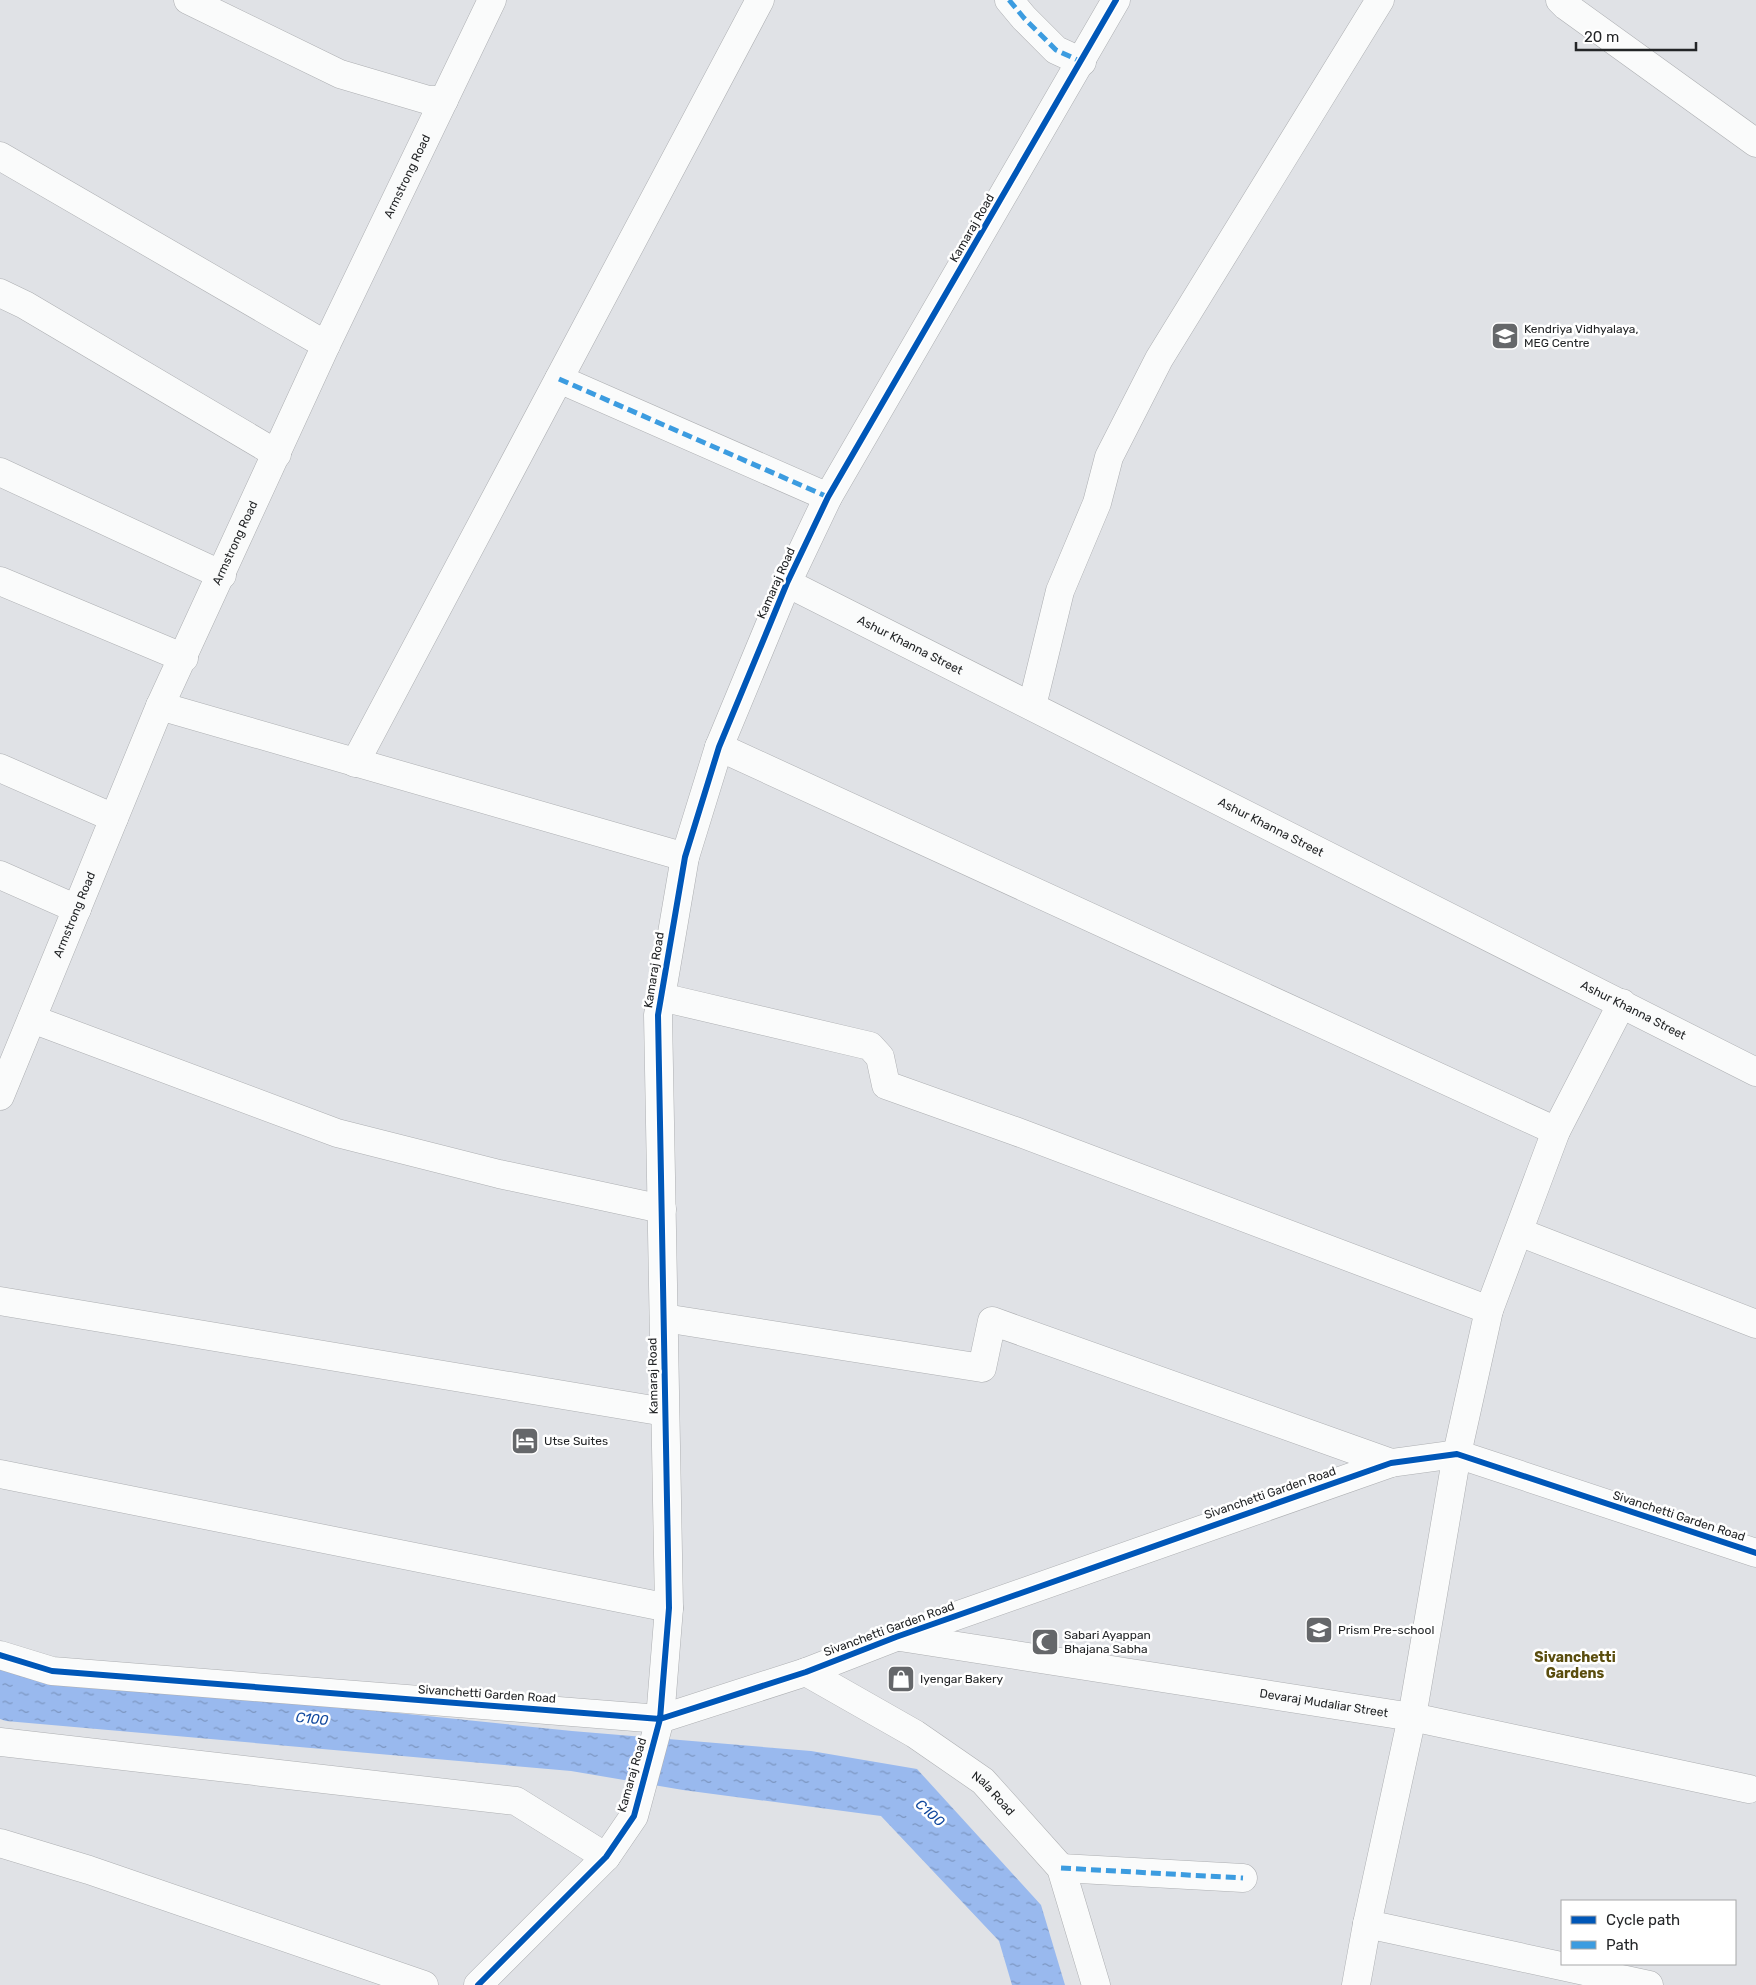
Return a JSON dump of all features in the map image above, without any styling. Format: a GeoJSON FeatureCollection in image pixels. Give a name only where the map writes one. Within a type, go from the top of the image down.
{"type":"FeatureCollection","features":[{"type":"Feature","properties":{"kind":"street"},"geometry":{"type":"LineString","coordinates":[[188,0],[340,74],[428,100],[444,100]]}},
{"type":"Feature","properties":{"kind":"street","name":"Armstrong Road"},"geometry":{"type":"LineString","coordinates":[[0,1096],[160,706],[184,658],[326,346],[492,0]]}},
{"type":"Feature","properties":{"kind":"street"},"geometry":{"type":"LineString","coordinates":[[355,763],[760,0]]}},
{"type":"Feature","properties":{"kind":"street"},"geometry":{"type":"LineString","coordinates":[[1009,0],[1056,50],[1082,62]]}},
{"type":"Feature","properties":{"kind":"street","name":"Kamaraj Road"},"geometry":{"type":"LineString","coordinates":[[478,1985],[606,1857],[634,1816],[660,1719],[669,1608],[658,1015],[685,857],[719,747],[787,582],[828,497],[1082,62],[1116,0]]}},
{"type":"Feature","properties":{"kind":"street"},"geometry":{"type":"LineString","coordinates":[[1032,706],[1060,591],[1097,503],[1109,457],[1160,359],[1380,0]]}},
{"type":"Feature","properties":{"kind":"street"},"geometry":{"type":"LineString","coordinates":[[1560,0],[1756,143]]}},
{"type":"Feature","properties":{"kind":"street"},"geometry":{"type":"LineString","coordinates":[[0,156],[326,346]]}},
{"type":"Feature","properties":{"kind":"street"},"geometry":{"type":"LineString","coordinates":[[0,293],[25,305],[277,454]]}},
{"type":"Feature","properties":{"kind":"street"},"geometry":{"type":"LineString","coordinates":[[559,379],[828,497]]}},
{"type":"Feature","properties":{"kind":"street"},"geometry":{"type":"LineString","coordinates":[[0,472],[222,575]]}},
{"type":"Feature","properties":{"kind":"street"},"geometry":{"type":"LineString","coordinates":[[0,581],[184,658]]}},
{"type":"Feature","properties":{"kind":"street","name":"Ashur Khanna Street"},"geometry":{"type":"LineString","coordinates":[[787,582],[1756,1072]]}},
{"type":"Feature","properties":{"kind":"street"},"geometry":{"type":"LineString","coordinates":[[160,706],[685,857]]}},
{"type":"Feature","properties":{"kind":"street"},"geometry":{"type":"LineString","coordinates":[[719,747],[1556,1131]]}},
{"type":"Feature","properties":{"kind":"street"},"geometry":{"type":"LineString","coordinates":[[0,768],[114,818]]}},
{"type":"Feature","properties":{"kind":"street"},"geometry":{"type":"LineString","coordinates":[[0,875],[77,909]]}},
{"type":"Feature","properties":{"kind":"street"},"geometry":{"type":"LineString","coordinates":[[660,997],[870,1046],[880,1057],[886,1085],[1014,1131],[1489,1310]]}},
{"type":"Feature","properties":{"kind":"street"},"geometry":{"type":"LineString","coordinates":[[1356,1985],[1366,1924],[1412,1717],[1457,1454],[1489,1310],[1556,1131],[1622,1003]]}},
{"type":"Feature","properties":{"kind":"street"},"geometry":{"type":"LineString","coordinates":[[32,1019],[337,1133],[499,1174],[662,1209]]}},
{"type":"Feature","properties":{"kind":"street"},"geometry":{"type":"LineString","coordinates":[[1519,1232],[1756,1324]]}},
{"type":"Feature","properties":{"kind":"street"},"geometry":{"type":"LineString","coordinates":[[0,1301],[665,1412]]}},
{"type":"Feature","properties":{"kind":"street"},"geometry":{"type":"LineString","coordinates":[[664,1318],[982,1368],[992,1321],[1391,1463]]}},
{"type":"Feature","properties":{"kind":"street","name":"Sivanchetti Garden Road"},"geometry":{"type":"LineString","coordinates":[[0,1654],[52,1671],[660,1719],[806,1672],[896,1637],[1391,1463],[1457,1454],[1756,1553]]}},
{"type":"Feature","properties":{"kind":"street"},"geometry":{"type":"LineString","coordinates":[[0,1474],[669,1608]]}},
{"type":"Feature","properties":{"kind":"street","name":"Devaraj Mudaliar Street"},"geometry":{"type":"LineString","coordinates":[[896,1637],[1412,1717],[1749,1789]]}},
{"type":"Feature","properties":{"kind":"street","name":"Nala Road"},"geometry":{"type":"LineString","coordinates":[[806,1672],[915,1734],[983,1780],[1061,1868],[1096,1985]]}},
{"type":"Feature","properties":{"kind":"street"},"geometry":{"type":"LineString","coordinates":[[0,1742],[516,1801],[606,1857]]}},
{"type":"Feature","properties":{"kind":"street"},"geometry":{"type":"LineString","coordinates":[[0,1843],[89,1870],[424,1985]]}},
{"type":"Feature","properties":{"kind":"street"},"geometry":{"type":"LineString","coordinates":[[1061,1868],[1243,1878]]}},
{"type":"Feature","properties":{"kind":"street"},"geometry":{"type":"LineString","coordinates":[[1366,1924],[1649,1985]]}},
{"type":"Feature","properties":{"kind":"water","name":"C100"},"geometry":{"type":"Polygon","coordinates":[[[0,1669],[29,1675],[572,1731],[811,1751],[917,1769],[1041,1905],[1065,1985],[1012,1985],[999,1941],[881,1816],[683,1790],[571,1771],[6,1721],[0,1719],[0,1669]]]}},
{"type":"Feature","properties":{"kind":"marked path"},"geometry":{"type":"LineString","coordinates":[[1009,0],[1056,50],[1082,62]]}},
{"type":"Feature","properties":{"kind":"marked path"},"geometry":{"type":"LineString","coordinates":[[559,379],[828,497]]}},
{"type":"Feature","properties":{"kind":"marked path"},"geometry":{"type":"LineString","coordinates":[[1061,1868],[1243,1878]]}},
{"type":"Feature","properties":{"kind":"cycle path"},"geometry":{"type":"LineString","coordinates":[[478,1985],[606,1857],[634,1816],[660,1719],[669,1608],[658,1015],[685,857],[719,747],[787,583],[828,497],[1116,0]]}},
{"type":"Feature","properties":{"kind":"cycle path"},"geometry":{"type":"LineString","coordinates":[[0,1655],[52,1671],[660,1719],[806,1672],[896,1637],[1391,1463],[1457,1454],[1756,1553]]}},
{"type":"Feature","properties":{"kind":"place","name":"Kendriya Vidhyalaya, MEG Centre"},"geometry":{"type":"Point","coordinates":[1505,336]}},
{"type":"Feature","properties":{"kind":"place","name":"Utse Suites"},"geometry":{"type":"Point","coordinates":[525,1441]}},
{"type":"Feature","properties":{"kind":"place","name":"Prism Pre-school"},"geometry":{"type":"Point","coordinates":[1319,1630]}},
{"type":"Feature","properties":{"kind":"place","name":"Sabari Ayappan Bhajana Sabha"},"geometry":{"type":"Point","coordinates":[1045,1642]}},
{"type":"Feature","properties":{"kind":"place","name":"Iyengar Bakery"},"geometry":{"type":"Point","coordinates":[901,1679]}},
{"type":"Feature","properties":{"kind":"district","name":"Sivanchetti Gardens"},"geometry":{"type":"Point","coordinates":[1575,1665]}}]}
